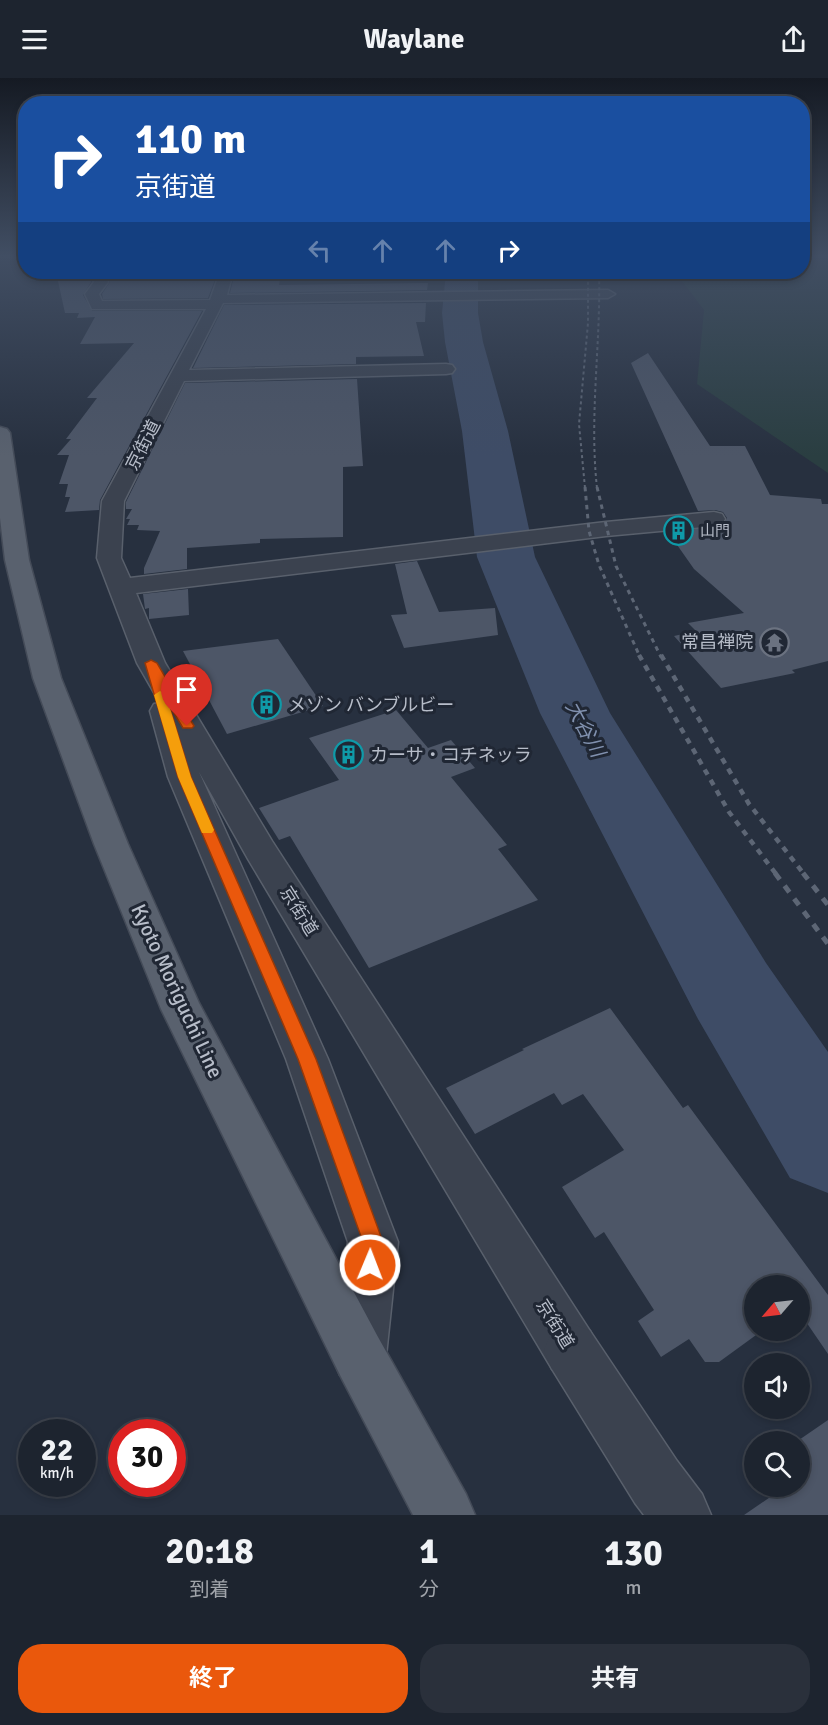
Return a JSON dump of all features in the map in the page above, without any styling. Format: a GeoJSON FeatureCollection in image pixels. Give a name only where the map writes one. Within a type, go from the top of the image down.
{"type":"FeatureCollection","features":[{"type":"Feature","properties":{"kind":"main road","name":"Kyoto Moriguchi Line"},"geometry":{"type":"LineString","coordinates":[[0,433],[17,560],[47,678],[111,844],[181,1008],[359,1356],[445,1515]]}},
{"type":"Feature","properties":{"kind":"street","name":"京街道"},"geometry":{"type":"LineString","coordinates":[[205,322],[114,501],[109,558],[151,663],[267,860],[571,1350],[681,1515]]}},
{"type":"Feature","properties":{"kind":"street"},"geometry":{"type":"LineString","coordinates":[[178,376],[446,369]]}},
{"type":"Feature","properties":{"kind":"street"},"geometry":{"type":"LineString","coordinates":[[121,587],[606,529],[714,519]]}},
{"type":"Feature","properties":{"kind":"street"},"geometry":{"type":"LineString","coordinates":[[151,663],[184,777],[307,1059],[373,1242],[359,1356]]}},
{"type":"Feature","properties":{"kind":"green space"},"geometry":{"type":"Polygon","coordinates":[[[703,322],[828,322],[828,473],[697,384],[703,322]]]}},
{"type":"Feature","properties":{"kind":"building"},"geometry":{"type":"Polygon","coordinates":[[[92,322],[196,322],[100,500],[99,510],[65,512],[70,497],[65,497],[68,484],[59,484],[69,455],[57,455],[71,439],[66,439],[97,398],[87,398],[134,343],[80,344],[92,322]]]}},
{"type":"Feature","properties":{"kind":"building"},"geometry":{"type":"Polygon","coordinates":[[[216,322],[416,322],[424,356],[356,357],[356,364],[193,368],[216,322]]]}},
{"type":"Feature","properties":{"kind":"building"},"geometry":{"type":"Polygon","coordinates":[[[648,353],[710,446],[745,446],[770,495],[821,499],[822,504],[828,504],[828,661],[792,670],[795,673],[721,688],[674,636],[696,631],[688,623],[744,613],[694,569],[668,532],[723,526],[727,518],[723,512],[715,510],[698,511],[631,363],[648,353]]]}},
{"type":"Feature","properties":{"kind":"building"},"geometry":{"type":"Polygon","coordinates":[[[357,379],[363,466],[343,467],[343,537],[260,539],[260,543],[187,548],[187,569],[144,574],[144,568],[160,531],[137,530],[139,525],[127,525],[130,519],[126,519],[132,509],[126,509],[126,502],[185,383],[357,379]]]}},
{"type":"Feature","properties":{"kind":"building"},"geometry":{"type":"Polygon","coordinates":[[[417,561],[439,612],[495,608],[498,635],[404,648],[391,615],[407,614],[395,564],[417,561]]]}},
{"type":"Feature","properties":{"kind":"building"},"geometry":{"type":"Polygon","coordinates":[[[188,589],[189,615],[149,619],[149,608],[145,609],[143,594],[188,589]]]}},
{"type":"Feature","properties":{"kind":"building"},"geometry":{"type":"Polygon","coordinates":[[[278,639],[323,706],[227,734],[183,651],[278,639]]]}},
{"type":"Feature","properties":{"kind":"building"},"geometry":{"type":"Polygon","coordinates":[[[396,710],[428,748],[451,740],[475,768],[451,777],[507,845],[498,849],[538,900],[369,968],[290,836],[279,840],[259,808],[339,780],[309,738],[396,710]]]}},
{"type":"Feature","properties":{"kind":"building"},"geometry":{"type":"Polygon","coordinates":[[[610,1008],[683,1108],[688,1105],[828,1295],[828,1354],[810,1328],[810,1275],[744,1275],[744,1341],[748,1341],[719,1362],[705,1362],[689,1339],[661,1357],[638,1321],[654,1310],[604,1232],[595,1238],[562,1187],[624,1150],[583,1094],[562,1105],[554,1093],[475,1134],[446,1088],[524,1050],[522,1049],[610,1008]]]}},
{"type":"Feature","properties":{"kind":"building"},"geometry":{"type":"Polygon","coordinates":[[[828,1420],[828,1515],[744,1515],[770,1497],[810,1497],[810,1432],[828,1420]]]}},
{"type":"Feature","properties":{"kind":"waterway","name":"大谷川"},"geometry":{"type":"LineString","coordinates":[[461,322],[485,431],[506,557],[575,713],[732,991],[828,1142]]}},
{"type":"Feature","properties":{"kind":"railway"},"geometry":{"type":"LineString","coordinates":[[585,488],[579,424],[588,322]]}},
{"type":"Feature","properties":{"kind":"railway"},"geometry":{"type":"LineString","coordinates":[[597,488],[594,434],[598,322]]}},
{"type":"Feature","properties":{"kind":"railway"},"geometry":{"type":"LineString","coordinates":[[585,487],[589,531],[599,565],[639,656]]}},
{"type":"Feature","properties":{"kind":"railway"},"geometry":{"type":"LineString","coordinates":[[597,487],[616,566],[661,657]]}},
{"type":"Feature","properties":{"kind":"railway"},"geometry":{"type":"LineString","coordinates":[[661,655],[749,804],[804,874]]}},
{"type":"Feature","properties":{"kind":"railway"},"geometry":{"type":"LineString","coordinates":[[639,656],[729,812],[776,874]]}},
{"type":"Feature","properties":{"kind":"railway"},"geometry":{"type":"LineString","coordinates":[[775,873],[828,944]]}},
{"type":"Feature","properties":{"kind":"railway"},"geometry":{"type":"LineString","coordinates":[[803,873],[828,905]]}},
{"type":"Feature","properties":{"kind":"slow traffic"},"geometry":{"type":"LineString","coordinates":[[160,695],[184,777],[207,830]]}},
{"type":"Feature","properties":{"kind":"place","name":"山門"},"geometry":{"type":"Point","coordinates":[679,531]}},
{"type":"Feature","properties":{"kind":"place","name":"常昌禅院"},"geometry":{"type":"Point","coordinates":[774,642]}},
{"type":"Feature","properties":{"kind":"place","name":"メゾン バンブルビー"},"geometry":{"type":"Point","coordinates":[267,705]}},
{"type":"Feature","properties":{"kind":"place","name":"カーサ・コチネッラ"},"geometry":{"type":"Point","coordinates":[349,755]}},
{"type":"Feature","properties":{"kind":"route"},"geometry":{"type":"LineString","coordinates":[[187,726],[151,663],[184,777],[307,1059],[373,1242],[370,1265]]}}]}
